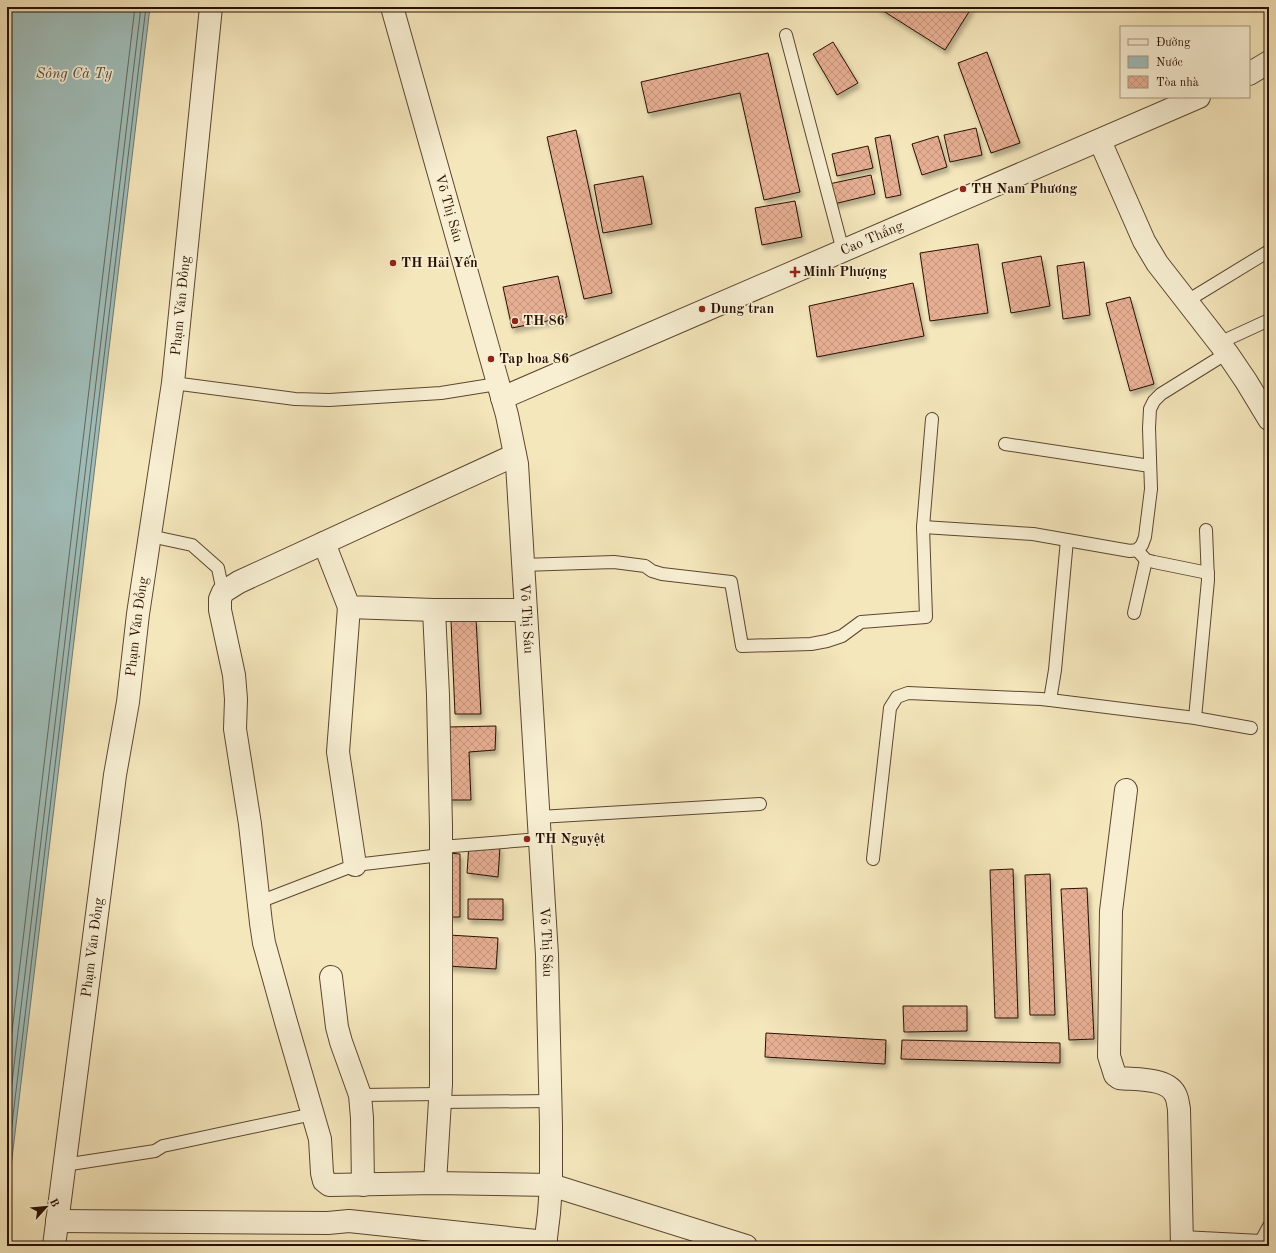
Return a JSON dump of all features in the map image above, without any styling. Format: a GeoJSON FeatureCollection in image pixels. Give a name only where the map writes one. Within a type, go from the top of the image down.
{"type":"FeatureCollection","features":[{"type":"Feature","properties":{"kind":"street","name":"Phạm Văn Đồng"},"geometry":{"type":"LineString","coordinates":[[54,1246],[115,775],[128,702],[138,614],[173,383],[211,7]]}},
{"type":"Feature","properties":{"kind":"street","name":"Võ Thị Sáu"},"geometry":{"type":"LineString","coordinates":[[392,7],[510,429],[515,454],[547,955],[551,1185],[545,1244]]}},
{"type":"Feature","properties":{"kind":"street"},"geometry":{"type":"LineString","coordinates":[[1250,73],[1269,62]]}},
{"type":"Feature","properties":{"kind":"street","name":"Cao Thắng"},"geometry":{"type":"LineString","coordinates":[[499,391],[843,251],[1197,98]]}},
{"type":"Feature","properties":{"kind":"street"},"geometry":{"type":"LineString","coordinates":[[1100,141],[1144,241],[1157,263],[1246,380],[1269,419]]}},
{"type":"Feature","properties":{"kind":"street"},"geometry":{"type":"LineString","coordinates":[[515,454],[239,582],[223,592],[220,599],[220,610],[234,675],[236,699],[235,729],[250,824],[264,942],[320,1139],[322,1173],[324,1181],[329,1185],[435,1183],[551,1185],[746,1246]]}},
{"type":"Feature","properties":{"kind":"street"},"geometry":{"type":"LineString","coordinates":[[324,543],[349,608],[338,752],[355,865]]}},
{"type":"Feature","properties":{"kind":"street"},"geometry":{"type":"LineString","coordinates":[[349,608],[525,610]]}},
{"type":"Feature","properties":{"kind":"street"},"geometry":{"type":"LineString","coordinates":[[434,610],[438,695],[441,851],[440,1098],[435,1183]]}},
{"type":"Feature","properties":{"kind":"street"},"geometry":{"type":"LineString","coordinates":[[1126,790],[1111,911],[1109,1056],[1115,1075],[1119,1078],[1156,1082],[1167,1085],[1176,1095],[1179,1109],[1182,1241]]}},
{"type":"Feature","properties":{"kind":"street"},"geometry":{"type":"LineString","coordinates":[[331,977],[337,1027],[360,1095],[362,1118],[363,1185]]}},
{"type":"Feature","properties":{"kind":"street"},"geometry":{"type":"LineString","coordinates":[[58,1221],[320,1223],[349,1221],[545,1244]]}},
{"type":"Feature","properties":{"kind":"lane"},"geometry":{"type":"LineString","coordinates":[[786,35],[843,251]]}},
{"type":"Feature","properties":{"kind":"lane"},"geometry":{"type":"LineString","coordinates":[[1187,301],[1269,251]]}},
{"type":"Feature","properties":{"kind":"lane"},"geometry":{"type":"LineString","coordinates":[[923,527],[1034,534],[1130,551],[1137,550],[1142,545],[1145,538],[1151,489],[1150,409],[1154,401],[1161,394],[1223,348],[1269,320]]}},
{"type":"Feature","properties":{"kind":"lane"},"geometry":{"type":"LineString","coordinates":[[173,383],[295,399],[329,400],[499,391]]}},
{"type":"Feature","properties":{"kind":"lane"},"geometry":{"type":"LineString","coordinates":[[522,565],[614,562],[645,566],[652,571],[662,574],[731,582],[742,646],[810,644],[827,641],[842,636],[861,622],[926,617],[923,527],[932,419]]}},
{"type":"Feature","properties":{"kind":"lane"},"geometry":{"type":"LineString","coordinates":[[1005,444],[1150,466]]}},
{"type":"Feature","properties":{"kind":"lane"},"geometry":{"type":"LineString","coordinates":[[1195,718],[1208,573],[1206,530]]}},
{"type":"Feature","properties":{"kind":"lane"},"geometry":{"type":"LineString","coordinates":[[150,536],[192,545],[218,568],[223,592]]}},
{"type":"Feature","properties":{"kind":"lane"},"geometry":{"type":"LineString","coordinates":[[1050,700],[1055,670],[1067,540]]}},
{"type":"Feature","properties":{"kind":"lane"},"geometry":{"type":"LineString","coordinates":[[1137,550],[1146,560],[1208,573]]}},
{"type":"Feature","properties":{"kind":"lane"},"geometry":{"type":"LineString","coordinates":[[1134,612],[1146,560]]}},
{"type":"Feature","properties":{"kind":"lane"},"geometry":{"type":"LineString","coordinates":[[873,859],[890,708],[897,697],[908,693],[1041,699],[1195,718],[1251,728]]}},
{"type":"Feature","properties":{"kind":"lane"},"geometry":{"type":"LineString","coordinates":[[259,902],[355,865],[441,851],[539,828],[760,804]]}},
{"type":"Feature","properties":{"kind":"lane"},"geometry":{"type":"LineString","coordinates":[[360,1095],[550,1101]]}},
{"type":"Feature","properties":{"kind":"lane"},"geometry":{"type":"LineString","coordinates":[[64,1165],[155,1151],[163,1146],[313,1114]]}},
{"type":"Feature","properties":{"kind":"lane"},"geometry":{"type":"LineString","coordinates":[[1182,1241],[1261,1241],[1269,1226]]}},
{"type":"Feature","properties":{"kind":"water","name":"Sông Cà Ty"},"geometry":{"type":"Polygon","coordinates":[[[7,7],[150,7],[7,1200],[7,7]]]}},
{"type":"Feature","properties":{"kind":"building"},"geometry":{"type":"Polygon","coordinates":[[[877,7],[972,7],[945,50],[877,7]]]}},
{"type":"Feature","properties":{"kind":"building"},"geometry":{"type":"Polygon","coordinates":[[[833,42],[858,83],[837,95],[813,54],[833,42]]]}},
{"type":"Feature","properties":{"kind":"building"},"geometry":{"type":"Polygon","coordinates":[[[987,52],[1020,143],[991,153],[958,63],[987,52]]]}},
{"type":"Feature","properties":{"kind":"building"},"geometry":{"type":"Polygon","coordinates":[[[768,53],[800,192],[764,200],[740,93],[648,113],[641,82],[768,53]]]}},
{"type":"Feature","properties":{"kind":"building"},"geometry":{"type":"Polygon","coordinates":[[[976,128],[982,155],[950,162],[944,135],[976,128]]]}},
{"type":"Feature","properties":{"kind":"building"},"geometry":{"type":"Polygon","coordinates":[[[576,130],[612,293],[584,299],[547,137],[576,130]]]}},
{"type":"Feature","properties":{"kind":"building"},"geometry":{"type":"Polygon","coordinates":[[[890,135],[901,195],[886,198],[875,138],[890,135]]]}},
{"type":"Feature","properties":{"kind":"building"},"geometry":{"type":"Polygon","coordinates":[[[938,136],[947,167],[922,175],[912,144],[938,136]]]}},
{"type":"Feature","properties":{"kind":"building"},"geometry":{"type":"Polygon","coordinates":[[[868,146],[873,168],[837,176],[832,154],[868,146]]]}},
{"type":"Feature","properties":{"kind":"building"},"geometry":{"type":"Polygon","coordinates":[[[871,175],[875,194],[834,204],[829,184],[871,175]]]}},
{"type":"Feature","properties":{"kind":"building"},"geometry":{"type":"Polygon","coordinates":[[[643,176],[652,224],[603,233],[594,185],[643,176]]]}},
{"type":"Feature","properties":{"kind":"building"},"geometry":{"type":"Polygon","coordinates":[[[795,201],[802,237],[762,245],[755,208],[795,201]]]}},
{"type":"Feature","properties":{"kind":"building"},"geometry":{"type":"Polygon","coordinates":[[[978,244],[988,313],[930,321],[920,253],[978,244]]]}},
{"type":"Feature","properties":{"kind":"building"},"geometry":{"type":"Polygon","coordinates":[[[1041,256],[1050,306],[1011,313],[1002,263],[1041,256]]]}},
{"type":"Feature","properties":{"kind":"building"},"geometry":{"type":"Polygon","coordinates":[[[1084,262],[1090,315],[1063,319],[1057,266],[1084,262]]]}},
{"type":"Feature","properties":{"kind":"building"},"geometry":{"type":"Polygon","coordinates":[[[558,276],[567,317],[512,328],[503,287],[558,276]]]}},
{"type":"Feature","properties":{"kind":"building"},"geometry":{"type":"Polygon","coordinates":[[[913,283],[924,336],[817,357],[809,306],[913,283]]]}},
{"type":"Feature","properties":{"kind":"building"},"geometry":{"type":"Polygon","coordinates":[[[1130,297],[1154,384],[1130,391],[1106,303],[1130,297]]]}},
{"type":"Feature","properties":{"kind":"building"},"geometry":{"type":"Polygon","coordinates":[[[476,619],[481,714],[455,714],[451,621],[476,619]]]}},
{"type":"Feature","properties":{"kind":"building"},"geometry":{"type":"Polygon","coordinates":[[[496,726],[495,750],[469,752],[471,800],[447,800],[447,727],[496,726]]]}},
{"type":"Feature","properties":{"kind":"building"},"geometry":{"type":"Polygon","coordinates":[[[469,844],[500,847],[498,877],[467,873],[469,844]]]}},
{"type":"Feature","properties":{"kind":"building"},"geometry":{"type":"Polygon","coordinates":[[[449,853],[460,854],[460,917],[449,917],[449,853]]]}},
{"type":"Feature","properties":{"kind":"building"},"geometry":{"type":"Polygon","coordinates":[[[1013,869],[1018,1018],[995,1018],[990,870],[1013,869]]]}},
{"type":"Feature","properties":{"kind":"building"},"geometry":{"type":"Polygon","coordinates":[[[1050,874],[1055,1015],[1030,1015],[1025,875],[1050,874]]]}},
{"type":"Feature","properties":{"kind":"building"},"geometry":{"type":"Polygon","coordinates":[[[1087,888],[1094,1039],[1069,1040],[1061,889],[1087,888]]]}},
{"type":"Feature","properties":{"kind":"building"},"geometry":{"type":"Polygon","coordinates":[[[468,899],[503,899],[503,920],[468,919],[468,899]]]}},
{"type":"Feature","properties":{"kind":"building"},"geometry":{"type":"Polygon","coordinates":[[[449,935],[498,938],[496,969],[447,966],[449,935]]]}},
{"type":"Feature","properties":{"kind":"building"},"geometry":{"type":"Polygon","coordinates":[[[903,1006],[967,1006],[967,1031],[904,1032],[903,1006]]]}},
{"type":"Feature","properties":{"kind":"building"},"geometry":{"type":"Polygon","coordinates":[[[766,1033],[886,1040],[885,1064],[765,1057],[766,1033]]]}},
{"type":"Feature","properties":{"kind":"building"},"geometry":{"type":"Polygon","coordinates":[[[902,1040],[1060,1043],[1060,1063],[901,1059],[902,1040]]]}},
{"type":"Feature","properties":{"kind":"place","name":"TH Nam Phương"},"geometry":{"type":"Point","coordinates":[963,189]}},
{"type":"Feature","properties":{"kind":"place","name":"TH Hải Yến"},"geometry":{"type":"Point","coordinates":[393,263]}},
{"type":"Feature","properties":{"kind":"place","name":"Minh Phượng"},"geometry":{"type":"Point","coordinates":[795,272]}},
{"type":"Feature","properties":{"kind":"place","name":"Dung tran"},"geometry":{"type":"Point","coordinates":[702,309]}},
{"type":"Feature","properties":{"kind":"place","name":"TH 86"},"geometry":{"type":"Point","coordinates":[515,321]}},
{"type":"Feature","properties":{"kind":"place","name":"Tap hoa 86"},"geometry":{"type":"Point","coordinates":[491,359]}},
{"type":"Feature","properties":{"kind":"place","name":"TH Nguyệt"},"geometry":{"type":"Point","coordinates":[527,839]}}]}
